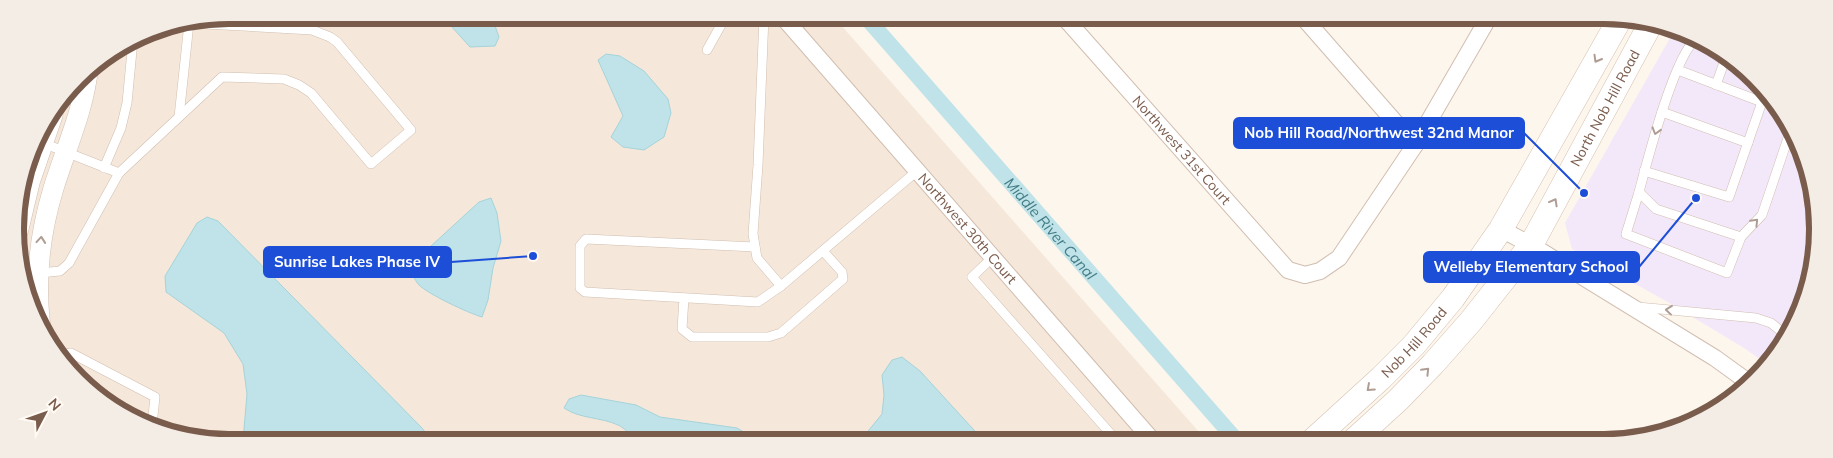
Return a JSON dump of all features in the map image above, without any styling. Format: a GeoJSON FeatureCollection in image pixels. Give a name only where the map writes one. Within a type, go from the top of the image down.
{"type":"FeatureCollection","features":[{"type":"Feature","properties":{"kind":"main road","name":"North Nob Hill Road"},"geometry":{"type":"LineString","coordinates":[[1501,229],[1617,24]]}},
{"type":"Feature","properties":{"kind":"main road","name":"North Nob Hill Road"},"geometry":{"type":"LineString","coordinates":[[1531,244],[1648,29]]}},
{"type":"Feature","properties":{"kind":"main road","name":"Nob Hill Road"},"geometry":{"type":"LineString","coordinates":[[1320,434],[1414,345],[1453,298],[1501,229]]}},
{"type":"Feature","properties":{"kind":"main road","name":"Nob Hill Road"},"geometry":{"type":"LineString","coordinates":[[1361,434],[1398,400],[1433,364],[1471,321],[1531,244]]}},
{"type":"Feature","properties":{"kind":"street","name":"Northwest 30th Court"},"geometry":{"type":"LineString","coordinates":[[789,24],[1147,434]]}},
{"type":"Feature","properties":{"kind":"street","name":"Northwest 31st Court"},"geometry":{"type":"LineString","coordinates":[[1071,24],[1288,270],[1305,275],[1320,271],[1339,258],[1415,144]]}},
{"type":"Feature","properties":{"kind":"street"},"geometry":{"type":"LineString","coordinates":[[1309,24],[1415,144],[1485,24]]}},
{"type":"Feature","properties":{"kind":"street"},"geometry":{"type":"LineString","coordinates":[[38,306],[41,234],[52,191],[76,121],[84,84]]}},
{"type":"Feature","properties":{"kind":"street"},"geometry":{"type":"LineString","coordinates":[[28,190],[43,142]]}},
{"type":"Feature","properties":{"kind":"street"},"geometry":{"type":"LineString","coordinates":[[1501,229],[1531,244],[1716,358],[1744,379]]}},
{"type":"Feature","properties":{"kind":"lane"},"geometry":{"type":"LineString","coordinates":[[39,273],[60,271],[69,263],[119,174],[222,77],[284,79],[300,85],[311,93],[371,164],[411,130],[337,42],[330,37],[312,30],[213,24]]}},
{"type":"Feature","properties":{"kind":"lane"},"geometry":{"type":"LineString","coordinates":[[707,50],[722,24]]}},
{"type":"Feature","properties":{"kind":"lane"},"geometry":{"type":"LineString","coordinates":[[764,24],[753,234],[757,258],[781,286]]}},
{"type":"Feature","properties":{"kind":"lane"},"geometry":{"type":"LineString","coordinates":[[179,117],[187,28]]}},
{"type":"Feature","properties":{"kind":"lane"},"geometry":{"type":"LineString","coordinates":[[1691,43],[1678,70],[1662,112],[1626,234],[1727,273],[1741,237],[1762,215],[1788,138]]}},
{"type":"Feature","properties":{"kind":"lane"},"geometry":{"type":"LineString","coordinates":[[104,168],[121,128],[127,103],[132,48]]}},
{"type":"Feature","properties":{"kind":"lane"},"geometry":{"type":"LineString","coordinates":[[1716,85],[1724,62]]}},
{"type":"Feature","properties":{"kind":"lane"},"geometry":{"type":"LineString","coordinates":[[1644,171],[1729,197],[1762,102],[1678,70]]}},
{"type":"Feature","properties":{"kind":"lane"},"geometry":{"type":"LineString","coordinates":[[1662,112],[1748,143]]}},
{"type":"Feature","properties":{"kind":"lane"},"geometry":{"type":"LineString","coordinates":[[43,142],[65,153],[119,174]]}},
{"type":"Feature","properties":{"kind":"lane"},"geometry":{"type":"LineString","coordinates":[[755,247],[586,239],[580,246],[580,288],[585,292],[758,302],[781,286],[917,171]]}},
{"type":"Feature","properties":{"kind":"lane"},"geometry":{"type":"LineString","coordinates":[[1639,192],[1656,209],[1741,237]]}},
{"type":"Feature","properties":{"kind":"lane"},"geometry":{"type":"LineString","coordinates":[[684,298],[682,329],[692,337],[768,337],[780,334],[843,279],[842,272],[822,251]]}},
{"type":"Feature","properties":{"kind":"lane"},"geometry":{"type":"LineString","coordinates":[[993,258],[972,277],[1111,434]]}},
{"type":"Feature","properties":{"kind":"lane"},"geometry":{"type":"LineString","coordinates":[[1631,306],[1756,318],[1771,323],[1782,332]]}},
{"type":"Feature","properties":{"kind":"lane"},"geometry":{"type":"LineString","coordinates":[[66,354],[71,353],[155,397],[153,420]]}},
{"type":"Feature","properties":{"kind":"shaded area"},"geometry":{"type":"Polygon","coordinates":[[[216,24],[840,24],[1201,434],[216,434],[189,430],[150,419],[115,400],[84,374],[66,354],[51,332],[39,308],[28,269],[24,242],[24,216],[28,189],[39,150],[58,115],[84,84],[115,58],[150,39],[189,28],[216,24]]]}},
{"type":"Feature","properties":{"kind":"shaded area"},"geometry":{"type":"Polygon","coordinates":[[[1671,35],[1707,51],[1729,66],[1749,84],[1775,115],[1794,150],[1802,176],[1809,216],[1809,242],[1805,269],[1794,308],[1782,332],[1761,360],[1666,301],[1572,249],[1565,223],[1671,35]]]}},
{"type":"Feature","properties":{"kind":"water"},"geometry":{"type":"Polygon","coordinates":[[[449,24],[494,24],[499,37],[495,46],[470,47],[449,24]]]}},
{"type":"Feature","properties":{"kind":"water"},"geometry":{"type":"Polygon","coordinates":[[[606,54],[620,56],[644,71],[668,99],[671,113],[664,137],[644,150],[623,147],[611,137],[623,116],[598,60],[606,54]]]}},
{"type":"Feature","properties":{"kind":"water"},"geometry":{"type":"Polygon","coordinates":[[[491,198],[497,213],[501,241],[493,268],[488,300],[482,317],[449,303],[424,289],[416,281],[410,267],[479,202],[491,198]]]}},
{"type":"Feature","properties":{"kind":"water"},"geometry":{"type":"Polygon","coordinates":[[[207,217],[218,221],[427,434],[244,434],[247,394],[243,364],[224,333],[166,292],[165,276],[197,223],[207,217]]]}},
{"type":"Feature","properties":{"kind":"water"},"geometry":{"type":"Polygon","coordinates":[[[902,357],[920,371],[978,434],[866,434],[882,414],[884,395],[882,375],[892,360],[902,357]]]}},
{"type":"Feature","properties":{"kind":"water"},"geometry":{"type":"Polygon","coordinates":[[[581,395],[636,405],[660,417],[737,428],[747,434],[630,434],[618,425],[570,412],[564,408],[569,399],[581,395]]]}},
{"type":"Feature","properties":{"kind":"waterway","name":"Middle River Canal"},"geometry":{"type":"LineString","coordinates":[[872,24],[1231,434]]}},
{"type":"Feature","properties":{"kind":"place","name":"Nob Hill Road/Northwest 32nd Manor"},"geometry":{"type":"Point","coordinates":[1584,193]}},
{"type":"Feature","properties":{"kind":"place","name":"Welleby Elementary School"},"geometry":{"type":"Point","coordinates":[1696,198]}},
{"type":"Feature","properties":{"kind":"place","name":"Sunrise Lakes Phase IV"},"geometry":{"type":"Point","coordinates":[533,256]}}]}
